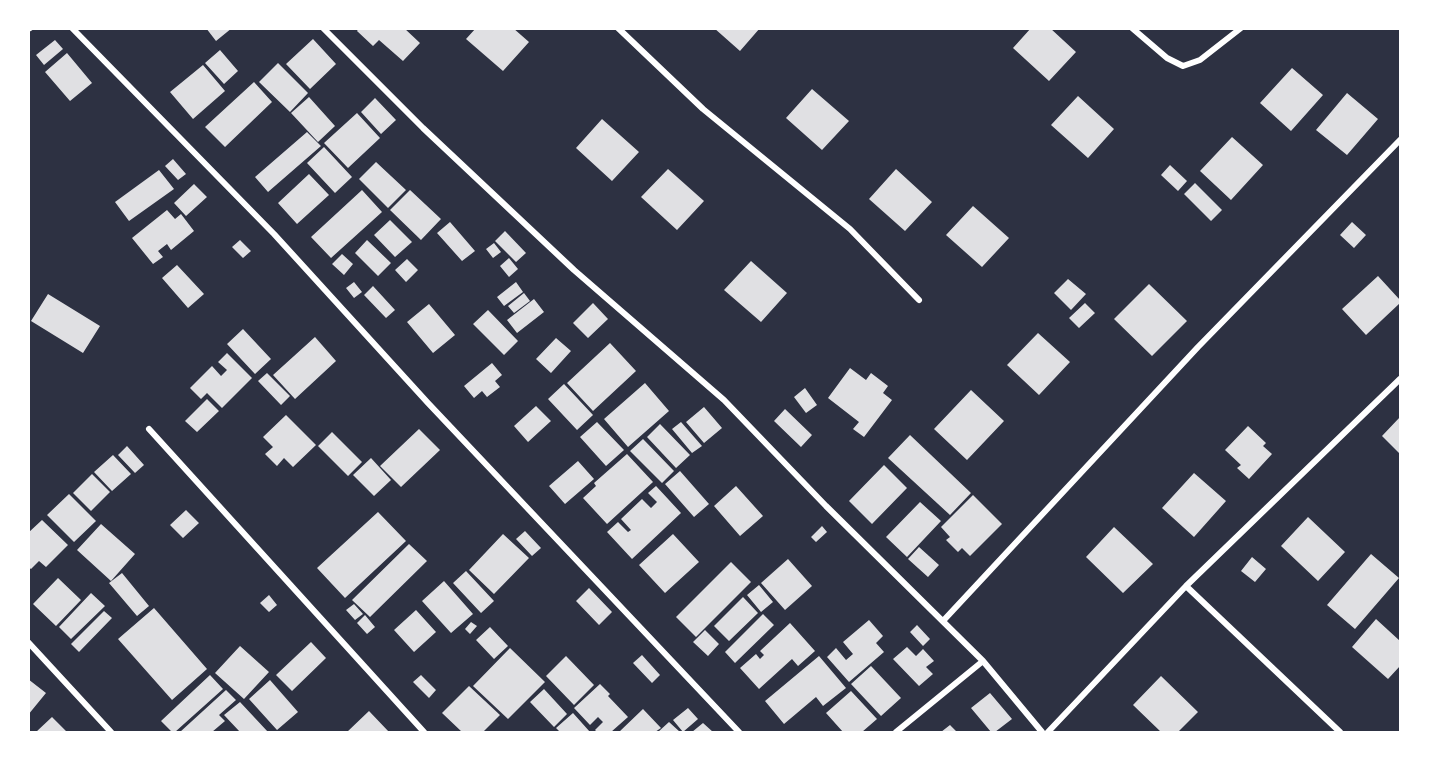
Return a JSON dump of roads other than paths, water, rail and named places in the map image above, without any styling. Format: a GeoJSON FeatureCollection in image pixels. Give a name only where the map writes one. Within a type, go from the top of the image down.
{"type":"FeatureCollection","features":[{"type":"Feature","properties":{"kind":"street"},"geometry":{"type":"LineString","coordinates":[[72,28],[274,234],[436,411],[739,732]]}},
{"type":"Feature","properties":{"kind":"street"},"geometry":{"type":"LineString","coordinates":[[323,28],[423,128],[574,270],[724,400],[826,506],[983,661],[1042,732]]}},
{"type":"Feature","properties":{"kind":"street"},"geometry":{"type":"LineString","coordinates":[[618,28],[703,109],[850,229],[919,300]]}},
{"type":"Feature","properties":{"kind":"street"},"geometry":{"type":"LineString","coordinates":[[1132,28],[1167,58],[1183,66],[1200,60],[1241,28]]}},
{"type":"Feature","properties":{"kind":"street"},"geometry":{"type":"LineString","coordinates":[[943,621],[1198,347],[1401,140]]}},
{"type":"Feature","properties":{"kind":"street"},"geometry":{"type":"LineString","coordinates":[[1048,732],[1186,586],[1401,379]]}},
{"type":"Feature","properties":{"kind":"street"},"geometry":{"type":"LineString","coordinates":[[149,429],[424,732]]}},
{"type":"Feature","properties":{"kind":"street"},"geometry":{"type":"LineString","coordinates":[[1186,586],[1340,732]]}},
{"type":"Feature","properties":{"kind":"street"},"geometry":{"type":"LineString","coordinates":[[28,642],[111,732]]}},
{"type":"Feature","properties":{"kind":"street"},"geometry":{"type":"LineString","coordinates":[[896,732],[983,661]]}}]}
